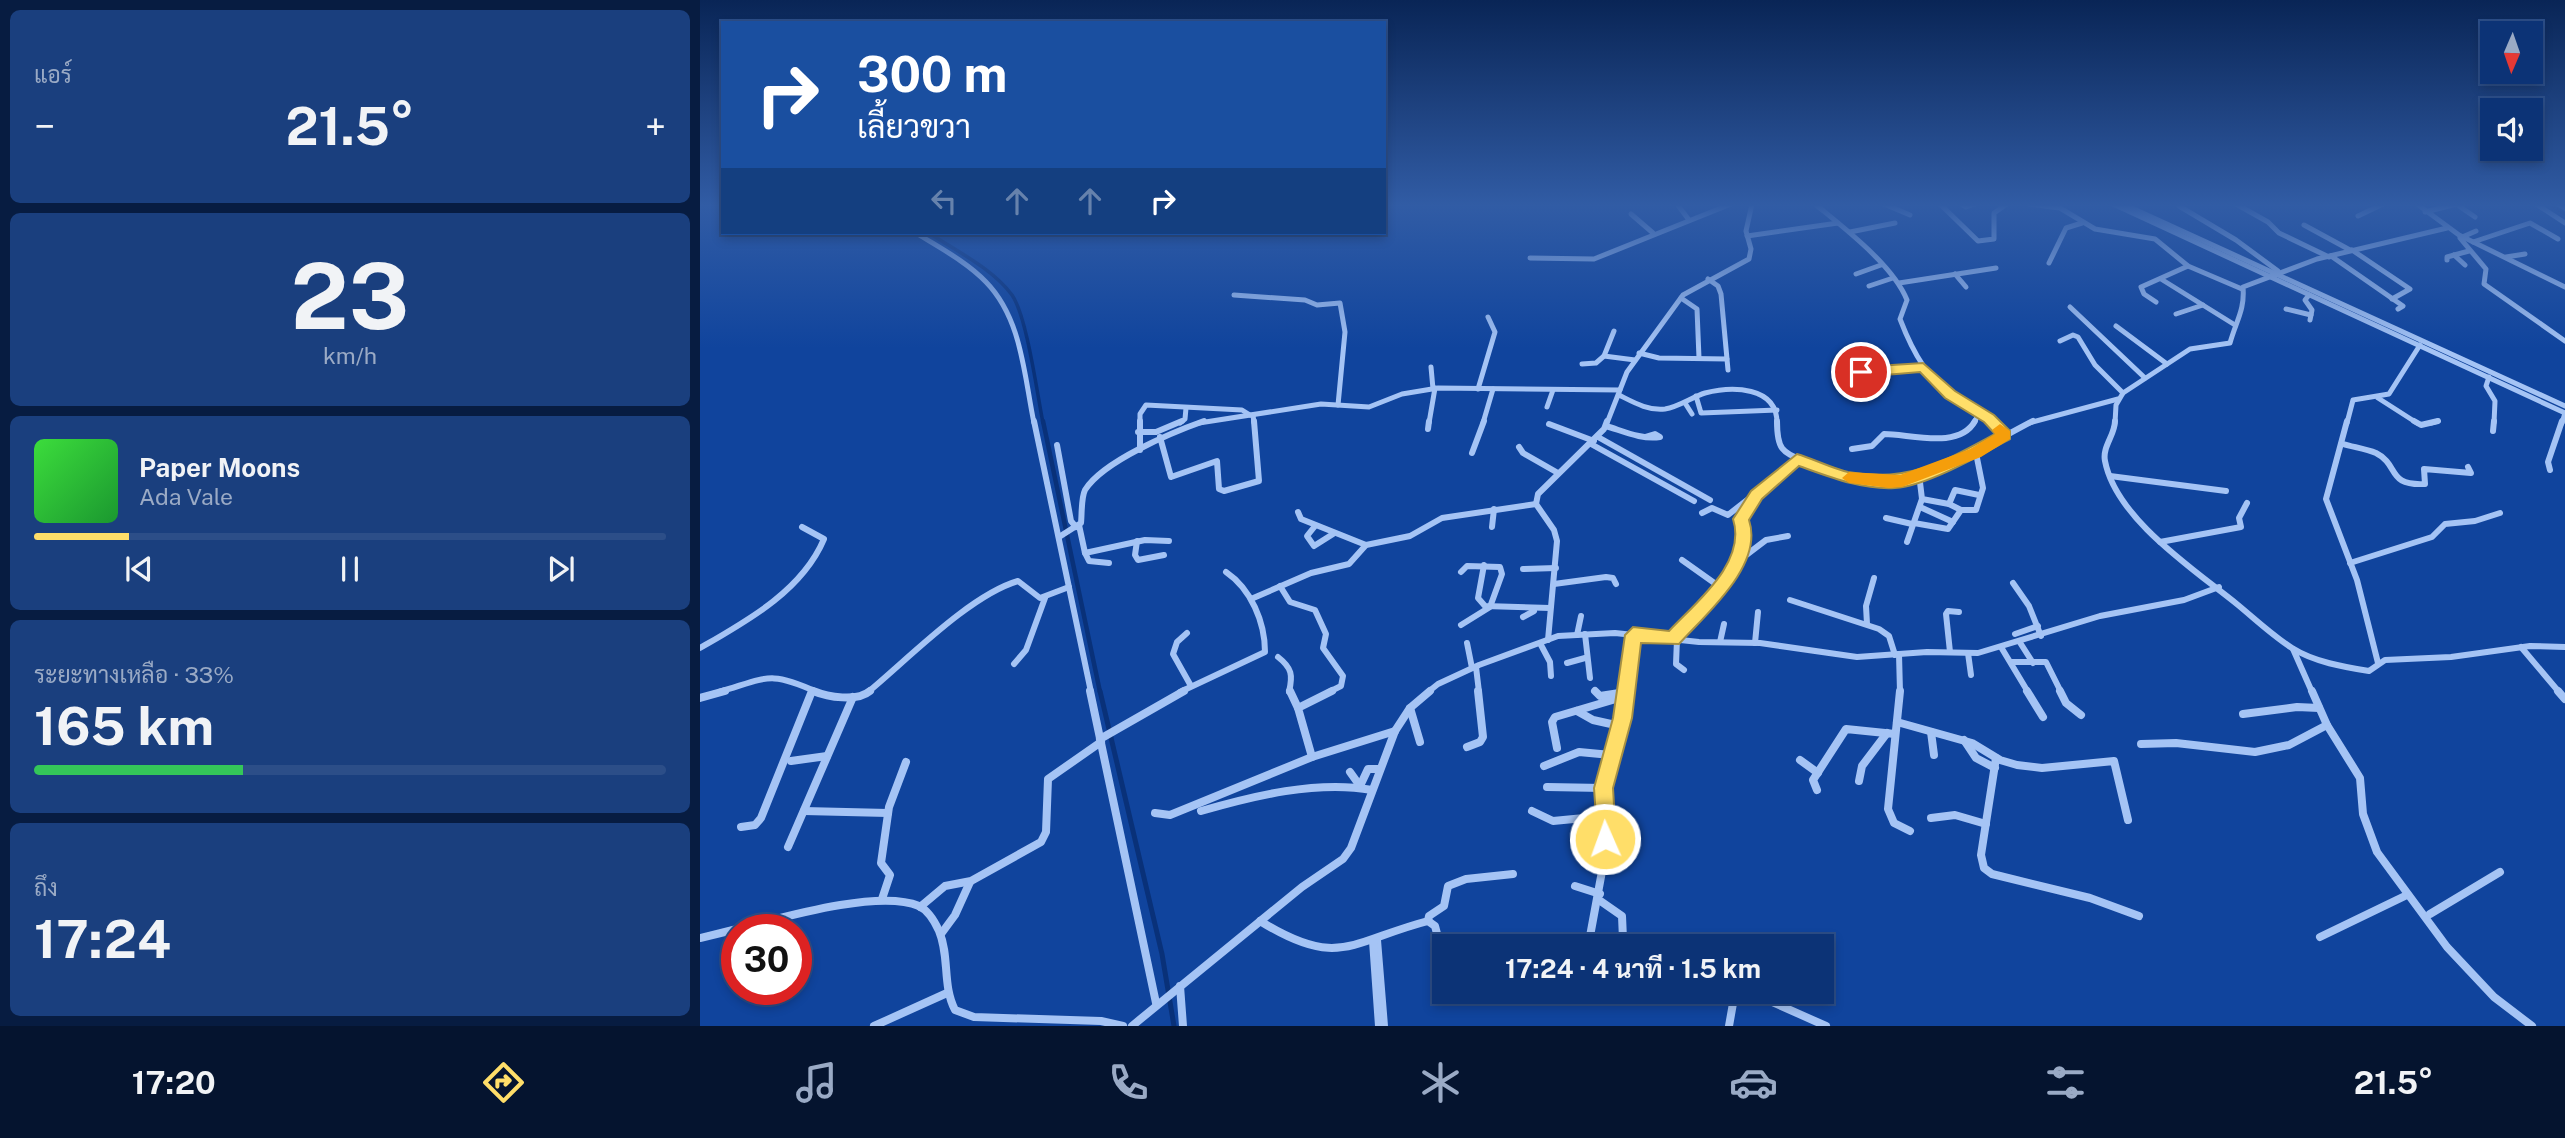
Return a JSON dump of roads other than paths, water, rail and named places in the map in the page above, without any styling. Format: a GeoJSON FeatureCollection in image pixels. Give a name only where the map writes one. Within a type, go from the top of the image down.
{"type":"FeatureCollection","features":[{"type":"Feature","properties":{"kind":"street"},"geometry":{"type":"LineString","coordinates":[[949,252],[978,269],[996,290],[1014,326],[1062,535],[1069,587],[1105,738],[1160,1001]]}},
{"type":"Feature","properties":{"kind":"street"},"geometry":{"type":"LineString","coordinates":[[1530,258],[1593,260],[1611,252]]}},
{"type":"Feature","properties":{"kind":"street"},"geometry":{"type":"LineString","coordinates":[[1551,676],[1552,666],[1544,642],[1554,584],[1556,534],[1536,504],[1539,492],[1594,441],[1606,425],[1639,353],[1681,298],[1708,279],[1749,258],[1751,252]]}},
{"type":"Feature","properties":{"kind":"street"},"geometry":{"type":"LineString","coordinates":[[1869,252],[1899,283],[1907,296],[1900,315],[1903,329],[1923,368],[1950,394],[1994,424],[2005,435]]}},
{"type":"Feature","properties":{"kind":"street"},"geometry":{"type":"LineString","coordinates":[[2049,263],[2054,252]]}},
{"type":"Feature","properties":{"kind":"street"},"geometry":{"type":"LineString","coordinates":[[2171,252],[2188,266],[2242,289],[2274,273],[2344,252]]}},
{"type":"Feature","properties":{"kind":"street"},"geometry":{"type":"LineString","coordinates":[[2224,252],[2274,273]]}},
{"type":"Feature","properties":{"kind":"street"},"geometry":{"type":"LineString","coordinates":[[2228,252],[2565,406]]}},
{"type":"Feature","properties":{"kind":"street"},"geometry":{"type":"LineString","coordinates":[[2250,252],[2274,273],[2309,295],[2565,413],[2548,462],[2550,470]]}},
{"type":"Feature","properties":{"kind":"street"},"geometry":{"type":"LineString","coordinates":[[2321,252],[2403,306],[2398,309]]}},
{"type":"Feature","properties":{"kind":"street"},"geometry":{"type":"LineString","coordinates":[[2354,252],[2410,289],[2392,299]]}},
{"type":"Feature","properties":{"kind":"street"},"geometry":{"type":"LineString","coordinates":[[2447,260],[2446,257],[2466,252]]}},
{"type":"Feature","properties":{"kind":"street"},"geometry":{"type":"LineString","coordinates":[[2470,252],[2486,270],[2483,280],[2487,286],[2565,341]]}},
{"type":"Feature","properties":{"kind":"street"},"geometry":{"type":"LineString","coordinates":[[2494,252],[2565,287]]}},
{"type":"Feature","properties":{"kind":"street"},"geometry":{"type":"LineString","coordinates":[[2505,257],[2525,254]]}},
{"type":"Feature","properties":{"kind":"street"},"geometry":{"type":"LineString","coordinates":[[2454,255],[2465,265]]}},
{"type":"Feature","properties":{"kind":"street"},"geometry":{"type":"LineString","coordinates":[[1856,274],[1881,265]]}},
{"type":"Feature","properties":{"kind":"street"},"geometry":{"type":"LineString","coordinates":[[2156,302],[2148,298],[2141,287],[2188,266]]}},
{"type":"Feature","properties":{"kind":"street"},"geometry":{"type":"LineString","coordinates":[[1899,283],[1996,268]]}},
{"type":"Feature","properties":{"kind":"street"},"geometry":{"type":"LineString","coordinates":[[1955,274],[1966,287]]}},
{"type":"Feature","properties":{"kind":"street"},"geometry":{"type":"LineString","coordinates":[[1870,286],[1893,278]]}},
{"type":"Feature","properties":{"kind":"street"},"geometry":{"type":"LineString","coordinates":[[1708,279],[1720,288],[1728,370]]}},
{"type":"Feature","properties":{"kind":"street"},"geometry":{"type":"LineString","coordinates":[[2161,279],[2235,325]]}},
{"type":"Feature","properties":{"kind":"street"},"geometry":{"type":"LineString","coordinates":[[1062,535],[1076,527],[1084,517],[1082,496],[1088,485],[1160,437],[1206,420],[1315,404],[1369,407],[1402,394],[1434,388],[1522,387],[1619,392],[1652,408],[1670,409],[1696,396],[1716,391],[1749,391],[1764,396],[1777,410],[1778,446],[1797,460],[1837,475],[1896,482],[1976,453],[2016,428],[2073,408],[2121,396],[2195,347],[2227,345],[2233,340],[2235,325],[2245,306],[2242,289]]}},
{"type":"Feature","properties":{"kind":"street"},"geometry":{"type":"LineString","coordinates":[[1234,295],[1305,300],[1314,304],[1340,303],[1345,331],[1338,405]]}},
{"type":"Feature","properties":{"kind":"street"},"geometry":{"type":"LineString","coordinates":[[2286,309],[2311,318],[2312,310],[2305,300],[2309,295]]}},
{"type":"Feature","properties":{"kind":"street"},"geometry":{"type":"LineString","coordinates":[[1681,298],[1697,309],[1699,358]]}},
{"type":"Feature","properties":{"kind":"street"},"geometry":{"type":"LineString","coordinates":[[2176,314],[2203,305]]}},
{"type":"Feature","properties":{"kind":"street"},"geometry":{"type":"LineString","coordinates":[[2070,307],[2145,378]]}},
{"type":"Feature","properties":{"kind":"street"},"geometry":{"type":"LineString","coordinates":[[1478,389],[1495,332],[1488,317]]}},
{"type":"Feature","properties":{"kind":"street"},"geometry":{"type":"LineString","coordinates":[[2116,326],[2168,364]]}},
{"type":"Feature","properties":{"kind":"street"},"geometry":{"type":"LineString","coordinates":[[1582,364],[1596,363],[1604,356],[1614,331]]}},
{"type":"Feature","properties":{"kind":"street"},"geometry":{"type":"LineString","coordinates":[[2060,341],[2074,335],[2078,337],[2095,365],[2121,396],[2115,431],[2104,453],[2110,476],[2125,502],[2160,542],[2293,649],[2327,663],[2365,671],[2373,670],[2378,663],[2521,647],[2565,647]]}},
{"type":"Feature","properties":{"kind":"street"},"geometry":{"type":"LineString","coordinates":[[2377,397],[2392,390],[2420,345]]}},
{"type":"Feature","properties":{"kind":"street"},"geometry":{"type":"LineString","coordinates":[[1639,353],[1659,358],[1727,359]]}},
{"type":"Feature","properties":{"kind":"street"},"geometry":{"type":"LineString","coordinates":[[1604,356],[1635,360]]}},
{"type":"Feature","properties":{"kind":"street"},"geometry":{"type":"LineString","coordinates":[[1428,429],[1434,388],[1431,367]]}},
{"type":"Feature","properties":{"kind":"street"},"geometry":{"type":"LineString","coordinates":[[1868,370],[1923,368]]}},
{"type":"Feature","properties":{"kind":"street"},"geometry":{"type":"LineString","coordinates":[[2489,377],[2487,386],[2495,401],[2493,432]]}},
{"type":"Feature","properties":{"kind":"street"},"geometry":{"type":"LineString","coordinates":[[1472,453],[1493,400],[1493,389]]}},
{"type":"Feature","properties":{"kind":"street"},"geometry":{"type":"LineString","coordinates":[[1547,407],[1553,390]]}},
{"type":"Feature","properties":{"kind":"street"},"geometry":{"type":"LineString","coordinates":[[1696,396],[1702,413],[1777,410]]}},
{"type":"Feature","properties":{"kind":"street"},"geometry":{"type":"LineString","coordinates":[[2378,663],[2363,601],[2326,499],[2353,400],[2363,396],[2377,397],[2423,426],[2438,422]]}},
{"type":"Feature","properties":{"kind":"street"},"geometry":{"type":"LineString","coordinates":[[1685,403],[1692,414]]}},
{"type":"Feature","properties":{"kind":"street"},"geometry":{"type":"LineString","coordinates":[[1140,450],[1138,432],[1143,406],[1242,410],[1252,415]]}},
{"type":"Feature","properties":{"kind":"street"},"geometry":{"type":"LineString","coordinates":[[1138,432],[1153,434],[1179,423],[1185,419],[1186,408]]}},
{"type":"Feature","properties":{"kind":"street"},"geometry":{"type":"LineString","coordinates":[[1852,449],[1872,446],[1884,434],[1932,439],[1963,432],[1973,428],[1979,413]]}},
{"type":"Feature","properties":{"kind":"street"},"geometry":{"type":"LineString","coordinates":[[1160,437],[1171,477],[1217,461],[1219,489],[1235,488],[1259,481],[1252,415]]}},
{"type":"Feature","properties":{"kind":"street"},"geometry":{"type":"LineString","coordinates":[[1549,424],[1594,441],[1710,500]]}},
{"type":"Feature","properties":{"kind":"street"},"geometry":{"type":"LineString","coordinates":[[1994,424],[2016,428]]}},
{"type":"Feature","properties":{"kind":"street"},"geometry":{"type":"LineString","coordinates":[[1606,425],[1645,437]]}},
{"type":"Feature","properties":{"kind":"street"},"geometry":{"type":"LineString","coordinates":[[1594,441],[1694,501]]}},
{"type":"Feature","properties":{"kind":"street"},"geometry":{"type":"LineString","coordinates":[[2343,443],[2378,454],[2394,479],[2404,483],[2425,484],[2424,469],[2471,473],[2468,467]]}},
{"type":"Feature","properties":{"kind":"street"},"geometry":{"type":"LineString","coordinates":[[1057,445],[1071,521],[1076,527],[1085,553],[1089,561],[1110,563]]}},
{"type":"Feature","properties":{"kind":"street"},"geometry":{"type":"LineString","coordinates":[[1519,447],[1523,453],[1558,473]]}},
{"type":"Feature","properties":{"kind":"street"},"geometry":{"type":"LineString","coordinates":[[1921,503],[1949,504],[1961,510],[1976,510],[1983,488],[1976,453]]}},
{"type":"Feature","properties":{"kind":"street"},"geometry":{"type":"LineString","coordinates":[[1741,559],[1745,532],[1741,519],[1752,500],[1797,460]]}},
{"type":"Feature","properties":{"kind":"street"},"geometry":{"type":"LineString","coordinates":[[1907,542],[1921,503],[1919,474]]}},
{"type":"Feature","properties":{"kind":"street"},"geometry":{"type":"LineString","coordinates":[[2110,476],[2226,491]]}},
{"type":"Feature","properties":{"kind":"street"},"geometry":{"type":"LineString","coordinates":[[1949,504],[1955,490],[1979,495]]}},
{"type":"Feature","properties":{"kind":"street"},"geometry":{"type":"LineString","coordinates":[[1702,513],[1710,508],[1728,515],[1747,500],[1752,500]]}},
{"type":"Feature","properties":{"kind":"street"},"geometry":{"type":"LineString","coordinates":[[1921,503],[1953,522]]}},
{"type":"Feature","properties":{"kind":"street"},"geometry":{"type":"LineString","coordinates":[[2160,542],[2241,527],[2239,518],[2246,503]]}},
{"type":"Feature","properties":{"kind":"street"},"geometry":{"type":"LineString","coordinates":[[1298,512],[1301,519],[1315,526],[1366,545],[1410,536],[1452,515],[1536,504]]}},
{"type":"Feature","properties":{"kind":"street"},"geometry":{"type":"LineString","coordinates":[[1492,527],[1497,509]]}},
{"type":"Feature","properties":{"kind":"street"},"geometry":{"type":"LineString","coordinates":[[1886,518],[1945,530],[1961,510]]}},
{"type":"Feature","properties":{"kind":"street"},"geometry":{"type":"LineString","coordinates":[[2350,563],[2432,537],[2445,524],[2500,513]]}},
{"type":"Feature","properties":{"kind":"street"},"geometry":{"type":"LineString","coordinates":[[1315,526],[1307,536],[1314,546],[1333,534]]}},
{"type":"Feature","properties":{"kind":"street"},"geometry":{"type":"LineString","coordinates":[[700,648],[740,624],[809,566],[824,539],[802,527]]}},
{"type":"Feature","properties":{"kind":"street"},"geometry":{"type":"LineString","coordinates":[[1684,670],[1676,664],[1675,639],[1741,559],[1766,540],[1787,536]]}},
{"type":"Feature","properties":{"kind":"street"},"geometry":{"type":"LineString","coordinates":[[1085,553],[1138,541],[1166,542],[1164,556],[1138,560],[1135,555],[1138,541]]}},
{"type":"Feature","properties":{"kind":"street"},"geometry":{"type":"LineString","coordinates":[[1251,598],[1311,573],[1349,564],[1366,545]]}},
{"type":"Feature","properties":{"kind":"street"},"geometry":{"type":"LineString","coordinates":[[1682,560],[1720,587]]}},
{"type":"Feature","properties":{"kind":"street"},"geometry":{"type":"LineString","coordinates":[[1484,565],[1478,598],[1490,607],[1550,610]]}},
{"type":"Feature","properties":{"kind":"street"},"geometry":{"type":"LineString","coordinates":[[1461,572],[1467,566],[1484,565],[1498,566],[1502,571],[1490,607],[1461,625]]}},
{"type":"Feature","properties":{"kind":"street"},"geometry":{"type":"LineString","coordinates":[[1523,569],[1555,572],[1563,577],[1565,583]]}},
{"type":"Feature","properties":{"kind":"street"},"geometry":{"type":"LineString","coordinates":[[920,906],[945,886],[971,881],[1041,842],[1046,832],[1048,779],[1147,710],[1191,686],[1265,652],[1259,619],[1251,598],[1236,578],[1226,572]]}},
{"type":"Feature","properties":{"kind":"street"},"geometry":{"type":"LineString","coordinates":[[1554,584],[1606,577],[1613,578],[1616,584]]}},
{"type":"Feature","properties":{"kind":"street"},"geometry":{"type":"LineString","coordinates":[[1867,624],[1866,606],[1874,578]]}},
{"type":"Feature","properties":{"kind":"street"},"geometry":{"type":"LineString","coordinates":[[700,698],[769,677],[786,678],[834,698],[870,693],[953,621],[1001,586],[1018,581],[1032,596],[1045,598],[1069,587]]}},
{"type":"Feature","properties":{"kind":"street"},"geometry":{"type":"LineString","coordinates":[[2013,583],[2029,606],[2041,636]]}},
{"type":"Feature","properties":{"kind":"street"},"geometry":{"type":"LineString","coordinates":[[1280,586],[1290,602],[1315,610],[1326,634],[1323,648],[1343,676],[1341,686],[1298,708]]}},
{"type":"Feature","properties":{"kind":"street"},"geometry":{"type":"LineString","coordinates":[[2017,637],[2041,636],[2099,615],[2184,600],[2219,587]]}},
{"type":"Feature","properties":{"kind":"street"},"geometry":{"type":"LineString","coordinates":[[1014,664],[1026,650],[1045,598]]}},
{"type":"Feature","properties":{"kind":"street"},"geometry":{"type":"LineString","coordinates":[[1790,600],[1867,624],[1889,636],[1897,655],[1901,673],[1897,722],[1891,733],[1862,766],[1859,781]]}},
{"type":"Feature","properties":{"kind":"street"},"geometry":{"type":"LineString","coordinates":[[1523,617],[1530,612],[1550,610]]}},
{"type":"Feature","properties":{"kind":"street"},"geometry":{"type":"LineString","coordinates":[[1950,652],[1946,614],[1948,611],[1959,612]]}},
{"type":"Feature","properties":{"kind":"street"},"geometry":{"type":"LineString","coordinates":[[1755,643],[1758,612]]}},
{"type":"Feature","properties":{"kind":"street"},"geometry":{"type":"LineString","coordinates":[[1581,616],[1578,620],[1590,678]]}},
{"type":"Feature","properties":{"kind":"street"},"geometry":{"type":"LineString","coordinates":[[1720,642],[1724,624]]}},
{"type":"Feature","properties":{"kind":"street"},"geometry":{"type":"LineString","coordinates":[[1132,1026],[1260,921],[1343,859],[1351,848],[1395,731],[1410,708],[1438,684],[1474,668],[1544,642],[1581,634],[1755,643],[1846,656],[1968,653],[2001,647],[2038,626]]}},
{"type":"Feature","properties":{"kind":"street"},"geometry":{"type":"LineString","coordinates":[[1187,633],[1177,642],[1173,654],[1191,686]]}},
{"type":"Feature","properties":{"kind":"street"},"geometry":{"type":"LineString","coordinates":[[1591,934],[1600,897],[1605,855],[1603,788],[1620,726],[1633,635]]}},
{"type":"Feature","properties":{"kind":"street"},"geometry":{"type":"LineString","coordinates":[[2017,637],[2033,663]]}},
{"type":"Feature","properties":{"kind":"street"},"geometry":{"type":"LineString","coordinates":[[1467,643],[1474,668],[1483,737],[1480,743],[1467,747]]}},
{"type":"Feature","properties":{"kind":"street"},"geometry":{"type":"LineString","coordinates":[[2001,647],[2043,717]]}},
{"type":"Feature","properties":{"kind":"street"},"geometry":{"type":"LineString","coordinates":[[2521,647],[2565,699]]}},
{"type":"Feature","properties":{"kind":"street"},"geometry":{"type":"LineString","coordinates":[[2293,649],[2319,708],[2360,778],[2363,814],[2372,844],[2407,895],[2482,985],[2532,1026]]}},
{"type":"Feature","properties":{"kind":"street"},"geometry":{"type":"LineString","coordinates":[[1968,653],[1971,675]]}},
{"type":"Feature","properties":{"kind":"street"},"geometry":{"type":"LineString","coordinates":[[1278,657],[1288,665],[1293,676],[1289,694],[1298,708],[1312,757]]}},
{"type":"Feature","properties":{"kind":"street"},"geometry":{"type":"LineString","coordinates":[[1567,663],[1586,658]]}},
{"type":"Feature","properties":{"kind":"street"},"geometry":{"type":"LineString","coordinates":[[2012,662],[2046,662],[2066,703],[2081,715]]}},
{"type":"Feature","properties":{"kind":"street"},"geometry":{"type":"LineString","coordinates":[[741,827],[755,825],[761,818],[812,691]]}},
{"type":"Feature","properties":{"kind":"street"},"geometry":{"type":"LineString","coordinates":[[1595,691],[1600,695],[1626,694]]}},
{"type":"Feature","properties":{"kind":"street"},"geometry":{"type":"LineString","coordinates":[[1557,748],[1553,719],[1626,694]]}},
{"type":"Feature","properties":{"kind":"street"},"geometry":{"type":"LineString","coordinates":[[788,847],[853,697]]}},
{"type":"Feature","properties":{"kind":"street"},"geometry":{"type":"LineString","coordinates":[[2243,714],[2297,707],[2319,708]]}},
{"type":"Feature","properties":{"kind":"street"},"geometry":{"type":"LineString","coordinates":[[1410,708],[1420,742]]}},
{"type":"Feature","properties":{"kind":"street"},"geometry":{"type":"LineString","coordinates":[[1577,711],[1593,720],[1620,726]]}},
{"type":"Feature","properties":{"kind":"street"},"geometry":{"type":"LineString","coordinates":[[1897,722],[1978,745],[1996,763]]}},
{"type":"Feature","properties":{"kind":"street"},"geometry":{"type":"LineString","coordinates":[[2141,744],[2176,743],[2255,752],[2288,745],[2328,725]]}},
{"type":"Feature","properties":{"kind":"street"},"geometry":{"type":"LineString","coordinates":[[1818,790],[1812,780],[1846,729],[1891,733]]}},
{"type":"Feature","properties":{"kind":"street"},"geometry":{"type":"LineString","coordinates":[[1155,813],[1170,815],[1312,757],[1395,731]]}},
{"type":"Feature","properties":{"kind":"street"},"geometry":{"type":"LineString","coordinates":[[1931,732],[1934,755]]}},
{"type":"Feature","properties":{"kind":"street"},"geometry":{"type":"LineString","coordinates":[[1891,733],[1888,814],[1894,823],[1910,831]]}},
{"type":"Feature","properties":{"kind":"street"},"geometry":{"type":"LineString","coordinates":[[1964,740],[1976,758],[1996,763],[2031,767],[2117,762],[2128,820]]}},
{"type":"Feature","properties":{"kind":"street"},"geometry":{"type":"LineString","coordinates":[[1544,766],[1579,752],[1611,755]]}},
{"type":"Feature","properties":{"kind":"street"},"geometry":{"type":"LineString","coordinates":[[791,761],[827,756]]}},
{"type":"Feature","properties":{"kind":"street"},"geometry":{"type":"LineString","coordinates":[[1800,760],[1818,773]]}},
{"type":"Feature","properties":{"kind":"street"},"geometry":{"type":"LineString","coordinates":[[882,899],[890,875],[881,863],[888,813],[906,762]]}},
{"type":"Feature","properties":{"kind":"street"},"geometry":{"type":"LineString","coordinates":[[1996,763],[1981,855],[1987,872],[2090,898],[2139,916]]}},
{"type":"Feature","properties":{"kind":"street"},"geometry":{"type":"LineString","coordinates":[[1360,786],[1368,769],[1380,769]]}},
{"type":"Feature","properties":{"kind":"street"},"geometry":{"type":"LineString","coordinates":[[1350,772],[1360,786]]}},
{"type":"Feature","properties":{"kind":"street"},"geometry":{"type":"LineString","coordinates":[[1201,811],[1233,800],[1360,786],[1373,790]]}},
{"type":"Feature","properties":{"kind":"street"},"geometry":{"type":"LineString","coordinates":[[1548,787],[1603,788]]}},
{"type":"Feature","properties":{"kind":"street"},"geometry":{"type":"LineString","coordinates":[[804,811],[888,813]]}},
{"type":"Feature","properties":{"kind":"street"},"geometry":{"type":"LineString","coordinates":[[1532,811],[1553,821],[1605,816]]}},
{"type":"Feature","properties":{"kind":"street"},"geometry":{"type":"LineString","coordinates":[[1931,818],[1955,815],[1986,824]]}},
{"type":"Feature","properties":{"kind":"street"},"geometry":{"type":"LineString","coordinates":[[2427,916],[2500,872]]}},
{"type":"Feature","properties":{"kind":"street"},"geometry":{"type":"LineString","coordinates":[[1428,921],[1429,916],[1444,906],[1448,886],[1466,879],[1513,874]]}},
{"type":"Feature","properties":{"kind":"street"},"geometry":{"type":"LineString","coordinates":[[941,934],[955,915],[971,881]]}},
{"type":"Feature","properties":{"kind":"street"},"geometry":{"type":"LineString","coordinates":[[1575,886],[1600,897],[1622,916],[1623,934]]}},
{"type":"Feature","properties":{"kind":"street"},"geometry":{"type":"LineString","coordinates":[[2320,937],[2407,895]]}},
{"type":"Feature","properties":{"kind":"street"},"geometry":{"type":"LineString","coordinates":[[810,914],[882,899],[920,906],[934,920],[941,934],[948,961],[947,993],[955,1010],[974,1017],[1101,1021],[1123,1026]]}},
{"type":"Feature","properties":{"kind":"street"},"geometry":{"type":"LineString","coordinates":[[1260,921],[1291,941],[1317,947],[1375,941],[1428,921]]}},
{"type":"Feature","properties":{"kind":"street"},"geometry":{"type":"LineString","coordinates":[[1428,921],[1434,926],[1436,934]]}},
{"type":"Feature","properties":{"kind":"street"},"geometry":{"type":"LineString","coordinates":[[700,938],[721,933]]}},
{"type":"Feature","properties":{"kind":"street"},"geometry":{"type":"LineString","coordinates":[[1375,941],[1382,1026]]}},
{"type":"Feature","properties":{"kind":"street"},"geometry":{"type":"LineString","coordinates":[[1177,988],[1183,1026]]}},
{"type":"Feature","properties":{"kind":"street"},"geometry":{"type":"LineString","coordinates":[[874,1026],[947,993]]}},
{"type":"Feature","properties":{"kind":"street"},"geometry":{"type":"LineString","coordinates":[[1729,1026],[1733,1004]]}},
{"type":"Feature","properties":{"kind":"street"},"geometry":{"type":"LineString","coordinates":[[1777,1004],[1826,1026]]}},
{"type":"Feature","properties":{"kind":"waterway"},"geometry":{"type":"LineString","coordinates":[[959,252],[994,276],[1012,295],[1027,337],[1043,423]]}},
{"type":"Feature","properties":{"kind":"waterway"},"geometry":{"type":"LineString","coordinates":[[1043,421],[1100,692]]}},
{"type":"Feature","properties":{"kind":"waterway"},"geometry":{"type":"LineString","coordinates":[[1100,691],[1162,954],[1174,1026]]}}]}
